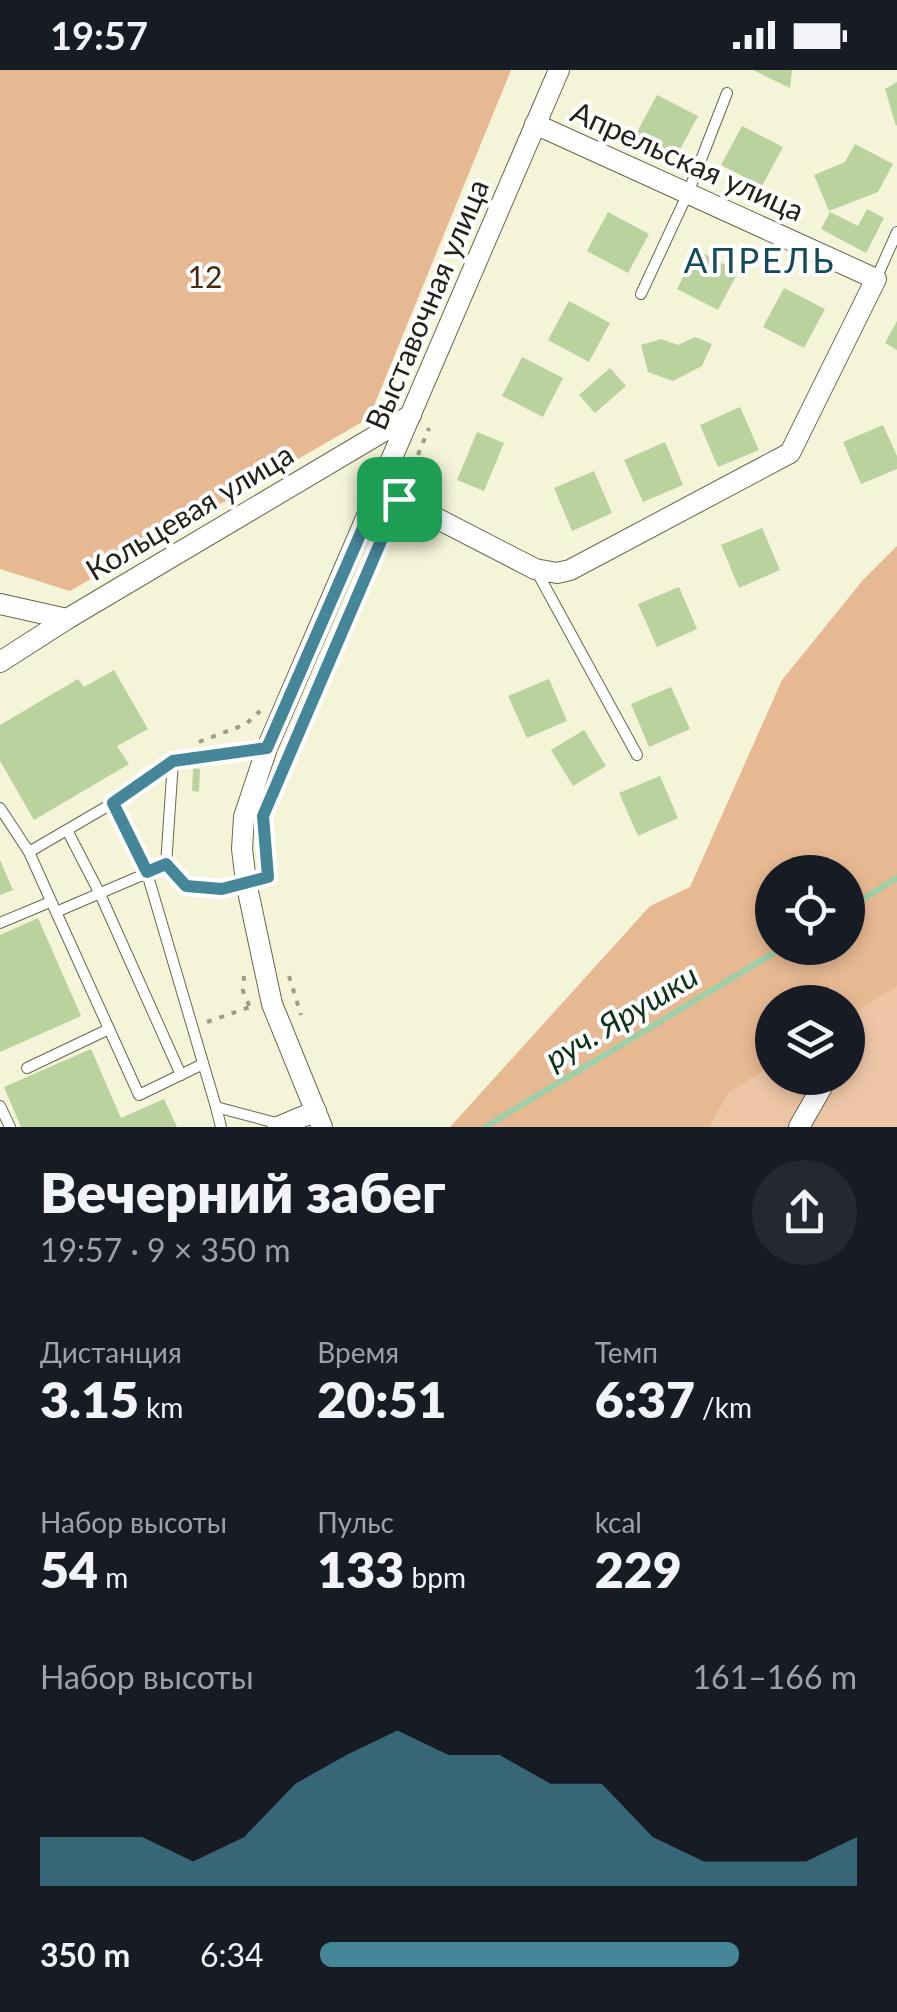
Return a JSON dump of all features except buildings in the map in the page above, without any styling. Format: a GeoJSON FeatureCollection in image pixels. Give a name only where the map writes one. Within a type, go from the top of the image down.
{"type":"FeatureCollection","features":[{"type":"Feature","properties":{"kind":"street","name":"Выставочная улица"},"geometry":{"type":"LineString","coordinates":[[319,1119],[272,1004],[246,882],[244,817],[267,748],[389,494],[411,414],[559,70]]}},
{"type":"Feature","properties":{"kind":"street","name":"Апрельская улица"},"geometry":{"type":"LineString","coordinates":[[536,124],[876,279]]}},
{"type":"Feature","properties":{"kind":"street"},"geometry":{"type":"LineString","coordinates":[[389,494],[535,569],[570,570],[790,453],[876,279]]}},
{"type":"Feature","properties":{"kind":"street","name":"Кольцевая улица"},"geometry":{"type":"LineString","coordinates":[[0,662],[66,618],[411,414]]}},
{"type":"Feature","properties":{"kind":"street"},"geometry":{"type":"LineString","coordinates":[[0,604],[66,618]]}},
{"type":"Feature","properties":{"kind":"street"},"geometry":{"type":"LineString","coordinates":[[799,1127],[817,1095]]}},
{"type":"Feature","properties":{"kind":"street"},"geometry":{"type":"LineString","coordinates":[[279,1126],[319,1119]]}},
{"type":"Feature","properties":{"kind":"lane"},"geometry":{"type":"LineString","coordinates":[[641,294],[688,193],[727,93]]}},
{"type":"Feature","properties":{"kind":"lane"},"geometry":{"type":"LineString","coordinates":[[876,279],[897,232]]}},
{"type":"Feature","properties":{"kind":"lane"},"geometry":{"type":"LineString","coordinates":[[535,569],[637,755]]}},
{"type":"Feature","properties":{"kind":"lane"},"geometry":{"type":"LineString","coordinates":[[28,852],[113,803],[173,761],[267,748]]}},
{"type":"Feature","properties":{"kind":"lane"},"geometry":{"type":"LineString","coordinates":[[0,924],[100,894],[166,864],[173,761]]}},
{"type":"Feature","properties":{"kind":"lane"},"geometry":{"type":"LineString","coordinates":[[113,803],[147,872],[221,1127]]}},
{"type":"Feature","properties":{"kind":"lane"},"geometry":{"type":"LineString","coordinates":[[0,808],[28,852],[140,1095],[201,1065]]}},
{"type":"Feature","properties":{"kind":"lane"},"geometry":{"type":"LineString","coordinates":[[67,830],[181,1074]]}},
{"type":"Feature","properties":{"kind":"lane"},"geometry":{"type":"LineString","coordinates":[[27,1068],[109,1029]]}},
{"type":"Feature","properties":{"kind":"lane"},"geometry":{"type":"LineString","coordinates":[[0,1106],[10,1127]]}},
{"type":"Feature","properties":{"kind":"lane"},"geometry":{"type":"LineString","coordinates":[[216,1108],[279,1126]]}},
{"type":"Feature","properties":{"kind":"path"},"geometry":{"type":"LineString","coordinates":[[286,763],[389,494],[430,428]]}},
{"type":"Feature","properties":{"kind":"path"},"geometry":{"type":"LineString","coordinates":[[166,864],[186,886],[222,889],[268,877],[264,831]]}},
{"type":"Feature","properties":{"kind":"path"},"geometry":{"type":"LineString","coordinates":[[288,974],[305,1030]]}},
{"type":"Feature","properties":{"kind":"path"},"geometry":{"type":"LineString","coordinates":[[191,1028],[250,1008]]}},
{"type":"Feature","properties":{"kind":"shaded area"},"geometry":{"type":"Polygon","coordinates":[[[897,984],[897,1127],[709,1127],[730,1092],[755,1075],[755,1095],[865,1095],[865,1005],[897,984]]]}},
{"type":"Feature","properties":{"kind":"green space","name":"12"},"geometry":{"type":"Polygon","coordinates":[[[0,70],[511,70],[369,418],[70,591],[0,569],[0,70]]]}},
{"type":"Feature","properties":{"kind":"green space"},"geometry":{"type":"Polygon","coordinates":[[[897,546],[897,986],[865,1006],[865,985],[755,985],[755,1076],[730,1092],[709,1127],[450,1127],[650,906],[690,887],[782,680],[863,580],[897,546]]]}},
{"type":"Feature","properties":{"kind":"waterway","name":"руч. Ярушки"},"geometry":{"type":"LineString","coordinates":[[865,898],[897,878]]}},
{"type":"Feature","properties":{"kind":"waterway","name":"руч. Ярушки"},"geometry":{"type":"LineString","coordinates":[[485,1127],[755,964]]}},
{"type":"Feature","properties":{"kind":"district","name":"АПРЕЛЬ"},"geometry":{"type":"Point","coordinates":[760,259]}},
{"type":"Feature","properties":{"kind":"route"},"geometry":{"type":"LineString","coordinates":[[380,489],[399,499],[263,816],[268,877],[222,889],[186,886],[166,864],[147,872],[113,803],[173,761],[267,748],[380,489]]}}]}
